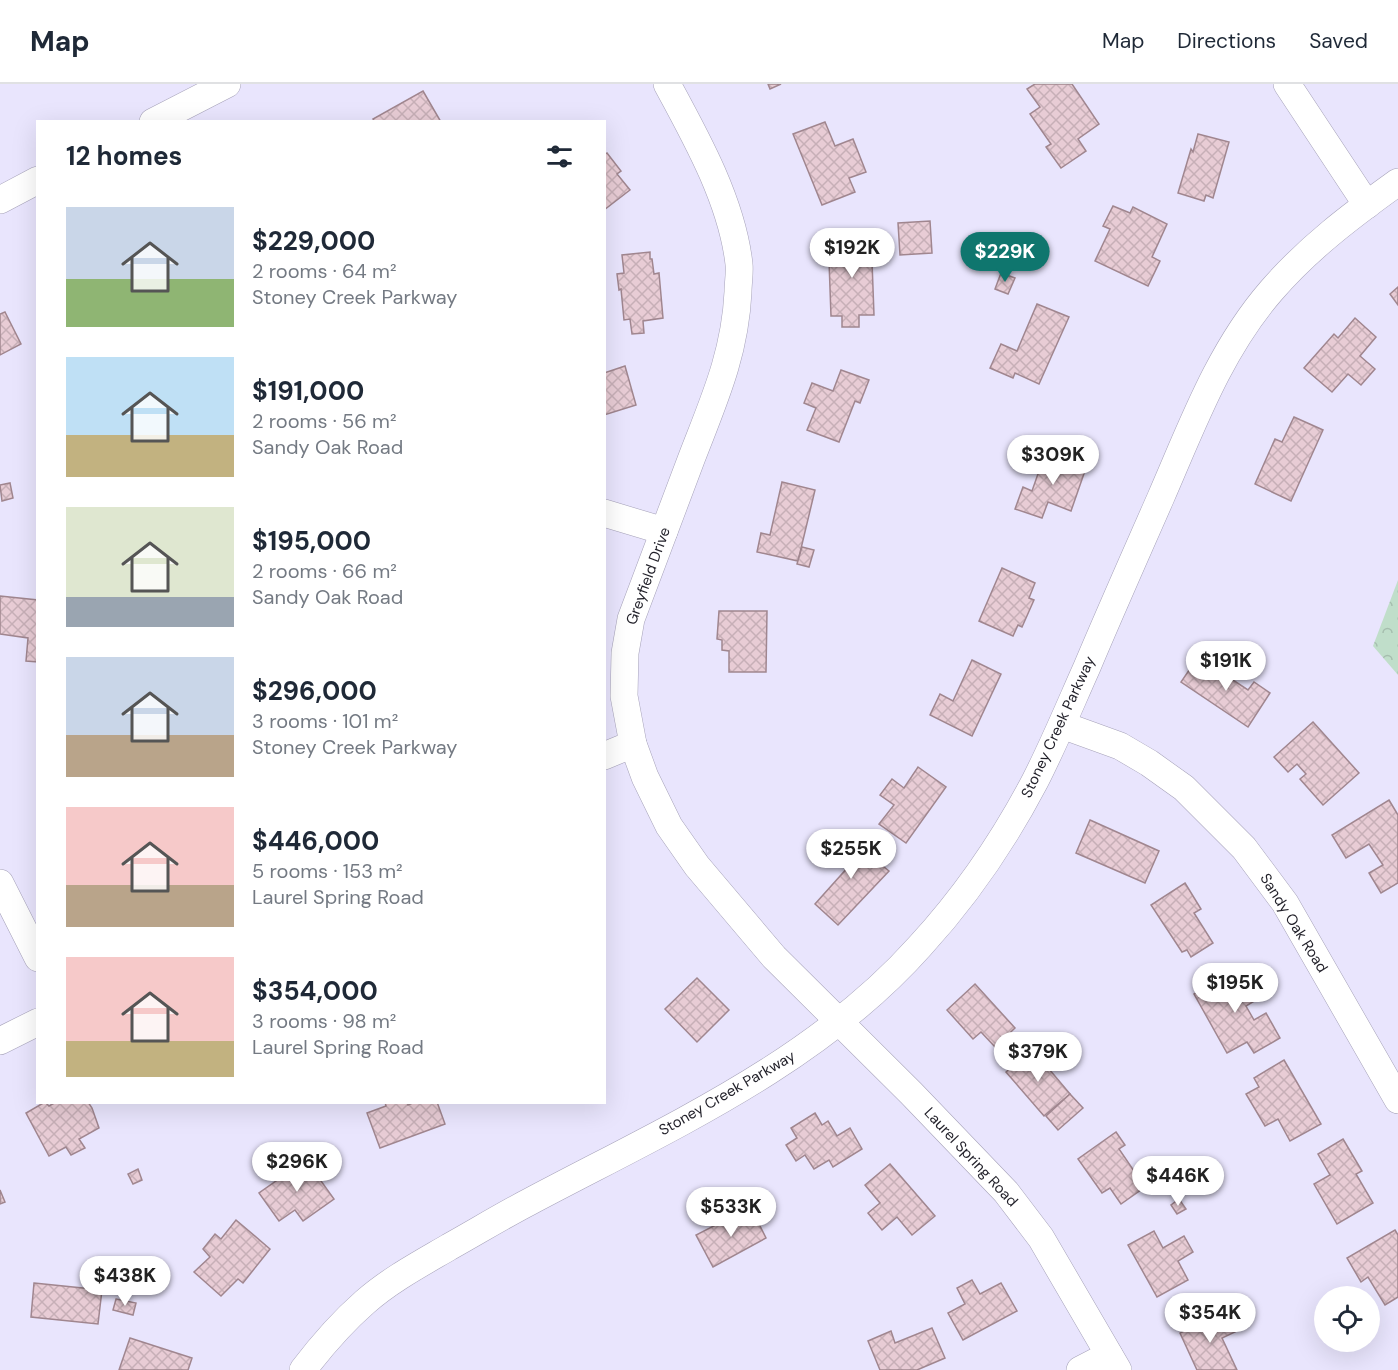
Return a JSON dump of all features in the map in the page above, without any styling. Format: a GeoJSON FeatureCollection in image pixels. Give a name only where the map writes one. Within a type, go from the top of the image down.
{"type":"FeatureCollection","features":[{"type":"Feature","properties":{"kind":"street"},"geometry":{"type":"LineString","coordinates":[[157,120],[227,84]]}},
{"type":"Feature","properties":{"kind":"street","name":"Greyfield Drive"},"geometry":{"type":"LineString","coordinates":[[667,84],[699,144],[735,240],[739,266],[737,314],[728,360],[713,406],[631,618],[625,653],[624,696],[633,744],[645,777],[669,826],[697,866],[774,957],[840,1022]]}},
{"type":"Feature","properties":{"kind":"street"},"geometry":{"type":"LineString","coordinates":[[1287,84],[1367,205]]}},
{"type":"Feature","properties":{"kind":"street"},"geometry":{"type":"LineString","coordinates":[[0,200],[36,181]]}},
{"type":"Feature","properties":{"kind":"street","name":"Stoney Creek Parkway"},"geometry":{"type":"LineString","coordinates":[[303,1370],[339,1326],[368,1300],[407,1271],[510,1212],[676,1124],[776,1067],[840,1022],[918,949],[954,907],[997,846],[1035,782],[1211,382],[1244,326],[1269,293],[1305,255],[1344,221],[1398,182]]}},
{"type":"Feature","properties":{"kind":"street"},"geometry":{"type":"LineString","coordinates":[[606,514],[664,531]]}},
{"type":"Feature","properties":{"kind":"street","name":"Sandy Oak Road"},"geometry":{"type":"LineString","coordinates":[[1062,725],[1120,746],[1149,763],[1184,788],[1244,848],[1285,903],[1398,1100]]}},
{"type":"Feature","properties":{"kind":"street"},"geometry":{"type":"LineString","coordinates":[[606,755],[633,744]]}},
{"type":"Feature","properties":{"kind":"street"},"geometry":{"type":"LineString","coordinates":[[0,883],[36,954]]}},
{"type":"Feature","properties":{"kind":"street","name":"Laurel Spring Road"},"geometry":{"type":"LineString","coordinates":[[840,1022],[1006,1192],[1041,1238],[1113,1362]]}},
{"type":"Feature","properties":{"kind":"street"},"geometry":{"type":"LineString","coordinates":[[0,1041],[36,1023]]}},
{"type":"Feature","properties":{"kind":"street"},"geometry":{"type":"LineString","coordinates":[[1080,1370],[1113,1362]]}},
{"type":"Feature","properties":{"kind":"green space"},"geometry":{"type":"Polygon","coordinates":[[[1398,580],[1398,675],[1373,646],[1398,580]]]}},
{"type":"Feature","properties":{"kind":"building"},"geometry":{"type":"Polygon","coordinates":[[[768,84],[781,84],[770,89],[768,84]]]}},
{"type":"Feature","properties":{"kind":"building"},"geometry":{"type":"Polygon","coordinates":[[[1035,84],[1072,84],[1099,124],[1078,139],[1086,151],[1061,168],[1046,147],[1051,144],[1030,114],[1040,107],[1027,89],[1035,84]]]}},
{"type":"Feature","properties":{"kind":"building"},"geometry":{"type":"Polygon","coordinates":[[[423,91],[440,120],[374,120],[423,91]]]}},
{"type":"Feature","properties":{"kind":"building"},"geometry":{"type":"Polygon","coordinates":[[[825,122],[835,146],[853,139],[866,172],[849,178],[855,192],[822,205],[793,134],[825,122]]]}},
{"type":"Feature","properties":{"kind":"building"},"geometry":{"type":"Polygon","coordinates":[[[1198,134],[1229,142],[1213,198],[1206,195],[1204,201],[1178,193],[1191,149],[1193,152],[1198,134]]]}},
{"type":"Feature","properties":{"kind":"building"},"geometry":{"type":"Polygon","coordinates":[[[606,154],[621,171],[617,174],[630,190],[606,208],[606,154]]]}},
{"type":"Feature","properties":{"kind":"building"},"geometry":{"type":"Polygon","coordinates":[[[1113,206],[1130,213],[1133,207],[1167,224],[1152,257],[1160,261],[1148,286],[1095,261],[1110,229],[1103,226],[1113,206]]]}},
{"type":"Feature","properties":{"kind":"building"},"geometry":{"type":"Polygon","coordinates":[[[930,221],[932,253],[900,255],[898,223],[930,221]]]}},
{"type":"Feature","properties":{"kind":"building"},"geometry":{"type":"Polygon","coordinates":[[[871,234],[874,315],[859,315],[859,327],[842,327],[842,316],[831,316],[829,261],[835,261],[834,235],[871,234]]]}},
{"type":"Feature","properties":{"kind":"building"},"geometry":{"type":"Polygon","coordinates":[[[650,252],[654,274],[659,273],[663,318],[643,321],[644,333],[632,334],[630,319],[624,320],[617,274],[624,273],[622,255],[650,252]]]}},
{"type":"Feature","properties":{"kind":"building"},"geometry":{"type":"Polygon","coordinates":[[[1001,273],[1015,278],[1008,294],[995,289],[1001,273]]]}},
{"type":"Feature","properties":{"kind":"building"},"geometry":{"type":"Polygon","coordinates":[[[1398,287],[1398,305],[1390,294],[1398,287]]]}},
{"type":"Feature","properties":{"kind":"building"},"geometry":{"type":"Polygon","coordinates":[[[1037,304],[1069,317],[1039,384],[1015,373],[1013,378],[990,368],[1001,344],[1017,351],[1037,304]]]}},
{"type":"Feature","properties":{"kind":"building"},"geometry":{"type":"Polygon","coordinates":[[[5,312],[21,344],[0,355],[0,314],[5,312]]]}},
{"type":"Feature","properties":{"kind":"building"},"geometry":{"type":"Polygon","coordinates":[[[1355,318],[1376,337],[1360,356],[1375,369],[1361,385],[1348,374],[1332,392],[1304,368],[1334,334],[1338,338],[1355,318]]]}},
{"type":"Feature","properties":{"kind":"building"},"geometry":{"type":"Polygon","coordinates":[[[625,366],[636,405],[606,414],[606,372],[625,366]]]}},
{"type":"Feature","properties":{"kind":"building"},"geometry":{"type":"Polygon","coordinates":[[[841,370],[869,380],[860,403],[855,401],[839,442],[807,430],[816,408],[804,403],[812,383],[833,391],[841,370]]]}},
{"type":"Feature","properties":{"kind":"building"},"geometry":{"type":"Polygon","coordinates":[[[1294,417],[1323,430],[1291,501],[1255,484],[1275,439],[1282,442],[1294,417]]]}},
{"type":"Feature","properties":{"kind":"building"},"geometry":{"type":"Polygon","coordinates":[[[1046,451],[1087,465],[1071,511],[1048,502],[1042,518],[1015,509],[1023,487],[1032,491],[1046,451]]]}},
{"type":"Feature","properties":{"kind":"building"},"geometry":{"type":"Polygon","coordinates":[[[782,482],[815,490],[798,561],[757,552],[761,533],[770,535],[782,482]]]}},
{"type":"Feature","properties":{"kind":"building"},"geometry":{"type":"Polygon","coordinates":[[[10,483],[13,498],[2,501],[0,485],[10,483]]]}},
{"type":"Feature","properties":{"kind":"building"},"geometry":{"type":"Polygon","coordinates":[[[802,547],[814,550],[809,567],[797,564],[802,547]]]}},
{"type":"Feature","properties":{"kind":"building"},"geometry":{"type":"Polygon","coordinates":[[[1002,568],[1035,583],[1029,598],[1034,600],[1022,627],[1018,625],[1013,636],[979,621],[1002,568]]]}},
{"type":"Feature","properties":{"kind":"building"},"geometry":{"type":"Polygon","coordinates":[[[0,596],[36,600],[36,662],[26,661],[28,638],[0,634],[0,596]]]}},
{"type":"Feature","properties":{"kind":"building"},"geometry":{"type":"Polygon","coordinates":[[[719,611],[767,611],[766,672],[729,672],[729,651],[722,650],[722,640],[717,639],[719,611]]]}},
{"type":"Feature","properties":{"kind":"building"},"geometry":{"type":"Polygon","coordinates":[[[1198,657],[1248,690],[1254,682],[1270,693],[1248,727],[1181,682],[1198,657]]]}},
{"type":"Feature","properties":{"kind":"building"},"geometry":{"type":"Polygon","coordinates":[[[972,660],[1001,674],[972,736],[930,715],[940,694],[953,701],[972,660]]]}},
{"type":"Feature","properties":{"kind":"building"},"geometry":{"type":"Polygon","coordinates":[[[1313,722],[1359,773],[1323,805],[1300,779],[1306,774],[1297,764],[1288,772],[1274,757],[1313,722]]]}},
{"type":"Feature","properties":{"kind":"building"},"geometry":{"type":"Polygon","coordinates":[[[918,767],[946,787],[906,843],[879,824],[894,805],[880,795],[892,779],[904,788],[918,767]]]}},
{"type":"Feature","properties":{"kind":"building"},"geometry":{"type":"Polygon","coordinates":[[[1389,800],[1398,815],[1398,883],[1381,893],[1369,873],[1383,865],[1369,844],[1346,858],[1332,835],[1389,800]]]}},
{"type":"Feature","properties":{"kind":"building"},"geometry":{"type":"Polygon","coordinates":[[[1090,820],[1159,851],[1145,883],[1076,853],[1090,820]]]}},
{"type":"Feature","properties":{"kind":"building"},"geometry":{"type":"Polygon","coordinates":[[[844,834],[889,871],[838,925],[815,904],[849,866],[830,850],[844,834]]]}},
{"type":"Feature","properties":{"kind":"building"},"geometry":{"type":"Polygon","coordinates":[[[1185,883],[1201,909],[1194,913],[1213,943],[1191,957],[1187,950],[1182,952],[1151,905],[1185,883]]]}},
{"type":"Feature","properties":{"kind":"building"},"geometry":{"type":"Polygon","coordinates":[[[1238,968],[1256,1000],[1246,1006],[1254,1020],[1266,1013],[1280,1038],[1254,1053],[1247,1042],[1227,1053],[1194,994],[1238,968]]]}},
{"type":"Feature","properties":{"kind":"building"},"geometry":{"type":"Polygon","coordinates":[[[697,978],[729,1010],[697,1042],[665,1009],[697,978]]]}},
{"type":"Feature","properties":{"kind":"building"},"geometry":{"type":"Polygon","coordinates":[[[975,984],[1015,1028],[995,1047],[981,1032],[973,1039],[947,1010],[975,984]]]}},
{"type":"Feature","properties":{"kind":"building"},"geometry":{"type":"Polygon","coordinates":[[[1033,1050],[1070,1094],[1044,1116],[1006,1072],[1033,1050]]]}},
{"type":"Feature","properties":{"kind":"building"},"geometry":{"type":"Polygon","coordinates":[[[1284,1060],[1321,1124],[1290,1141],[1278,1119],[1265,1126],[1246,1094],[1259,1087],[1254,1078],[1284,1060]]]}},
{"type":"Feature","properties":{"kind":"building"},"geometry":{"type":"Polygon","coordinates":[[[1070,1094],[1083,1108],[1058,1130],[1046,1116],[1070,1094]]]}},
{"type":"Feature","properties":{"kind":"building"},"geometry":{"type":"Polygon","coordinates":[[[42,1104],[49,1106],[52,1104],[89,1104],[99,1128],[79,1139],[85,1148],[71,1155],[66,1147],[49,1156],[26,1113],[42,1104]]]}},
{"type":"Feature","properties":{"kind":"building"},"geometry":{"type":"Polygon","coordinates":[[[386,1104],[438,1104],[445,1124],[380,1148],[367,1113],[386,1106],[386,1104]]]}},
{"type":"Feature","properties":{"kind":"building"},"geometry":{"type":"Polygon","coordinates":[[[815,1113],[822,1125],[828,1121],[837,1136],[850,1128],[862,1149],[833,1167],[829,1160],[814,1169],[805,1155],[796,1161],[786,1145],[797,1138],[791,1128],[815,1113]]]}},
{"type":"Feature","properties":{"kind":"building"},"geometry":{"type":"Polygon","coordinates":[[[1116,1132],[1125,1145],[1119,1149],[1145,1187],[1121,1204],[1110,1188],[1102,1193],[1078,1159],[1116,1132]]]}},
{"type":"Feature","properties":{"kind":"building"},"geometry":{"type":"Polygon","coordinates":[[[1343,1139],[1362,1171],[1356,1174],[1373,1203],[1337,1224],[1314,1184],[1330,1175],[1318,1154],[1343,1139]]]}},
{"type":"Feature","properties":{"kind":"building"},"geometry":{"type":"Polygon","coordinates":[[[306,1160],[334,1199],[303,1221],[295,1210],[279,1221],[259,1193],[306,1160]]]}},
{"type":"Feature","properties":{"kind":"building"},"geometry":{"type":"Polygon","coordinates":[[[890,1164],[935,1216],[912,1235],[897,1217],[882,1230],[868,1213],[880,1203],[865,1185],[890,1164]]]}},
{"type":"Feature","properties":{"kind":"building"},"geometry":{"type":"Polygon","coordinates":[[[138,1169],[142,1180],[133,1184],[128,1174],[138,1169]]]}},
{"type":"Feature","properties":{"kind":"building"},"geometry":{"type":"Polygon","coordinates":[[[0,1190],[5,1202],[0,1204],[0,1190]]]}},
{"type":"Feature","properties":{"kind":"building"},"geometry":{"type":"Polygon","coordinates":[[[1179,1199],[1186,1209],[1177,1214],[1171,1205],[1179,1199]]]}},
{"type":"Feature","properties":{"kind":"building"},"geometry":{"type":"Polygon","coordinates":[[[753,1212],[766,1238],[713,1267],[696,1235],[731,1217],[732,1221],[753,1212]]]}},
{"type":"Feature","properties":{"kind":"building"},"geometry":{"type":"Polygon","coordinates":[[[236,1220],[270,1249],[243,1283],[238,1279],[221,1296],[194,1272],[210,1257],[203,1249],[215,1234],[221,1239],[236,1220]]]}},
{"type":"Feature","properties":{"kind":"building"},"geometry":{"type":"Polygon","coordinates":[[[1395,1230],[1398,1235],[1398,1297],[1385,1305],[1380,1297],[1380,1286],[1373,1286],[1368,1277],[1361,1282],[1347,1258],[1395,1230]]]}},
{"type":"Feature","properties":{"kind":"building"},"geometry":{"type":"Polygon","coordinates":[[[1154,1231],[1163,1248],[1184,1236],[1193,1252],[1178,1261],[1188,1280],[1157,1297],[1128,1245],[1154,1231]]]}},
{"type":"Feature","properties":{"kind":"building"},"geometry":{"type":"Polygon","coordinates":[[[972,1280],[980,1294],[1001,1283],[1017,1311],[963,1340],[948,1313],[965,1304],[957,1288],[972,1280]]]}},
{"type":"Feature","properties":{"kind":"building"},"geometry":{"type":"Polygon","coordinates":[[[34,1283],[102,1290],[98,1324],[31,1317],[34,1283]]]}},
{"type":"Feature","properties":{"kind":"building"},"geometry":{"type":"Polygon","coordinates":[[[116,1299],[136,1303],[133,1315],[113,1310],[116,1299]]]}},
{"type":"Feature","properties":{"kind":"building"},"geometry":{"type":"Polygon","coordinates":[[[1225,1311],[1235,1332],[1222,1338],[1237,1370],[1197,1370],[1180,1333],[1225,1311]]]}},
{"type":"Feature","properties":{"kind":"building"},"geometry":{"type":"Polygon","coordinates":[[[932,1328],[945,1358],[917,1370],[880,1370],[868,1341],[891,1331],[895,1343],[932,1328]]]}},
{"type":"Feature","properties":{"kind":"building"},"geometry":{"type":"Polygon","coordinates":[[[130,1338],[192,1358],[188,1370],[119,1370],[130,1338]]]}}]}
